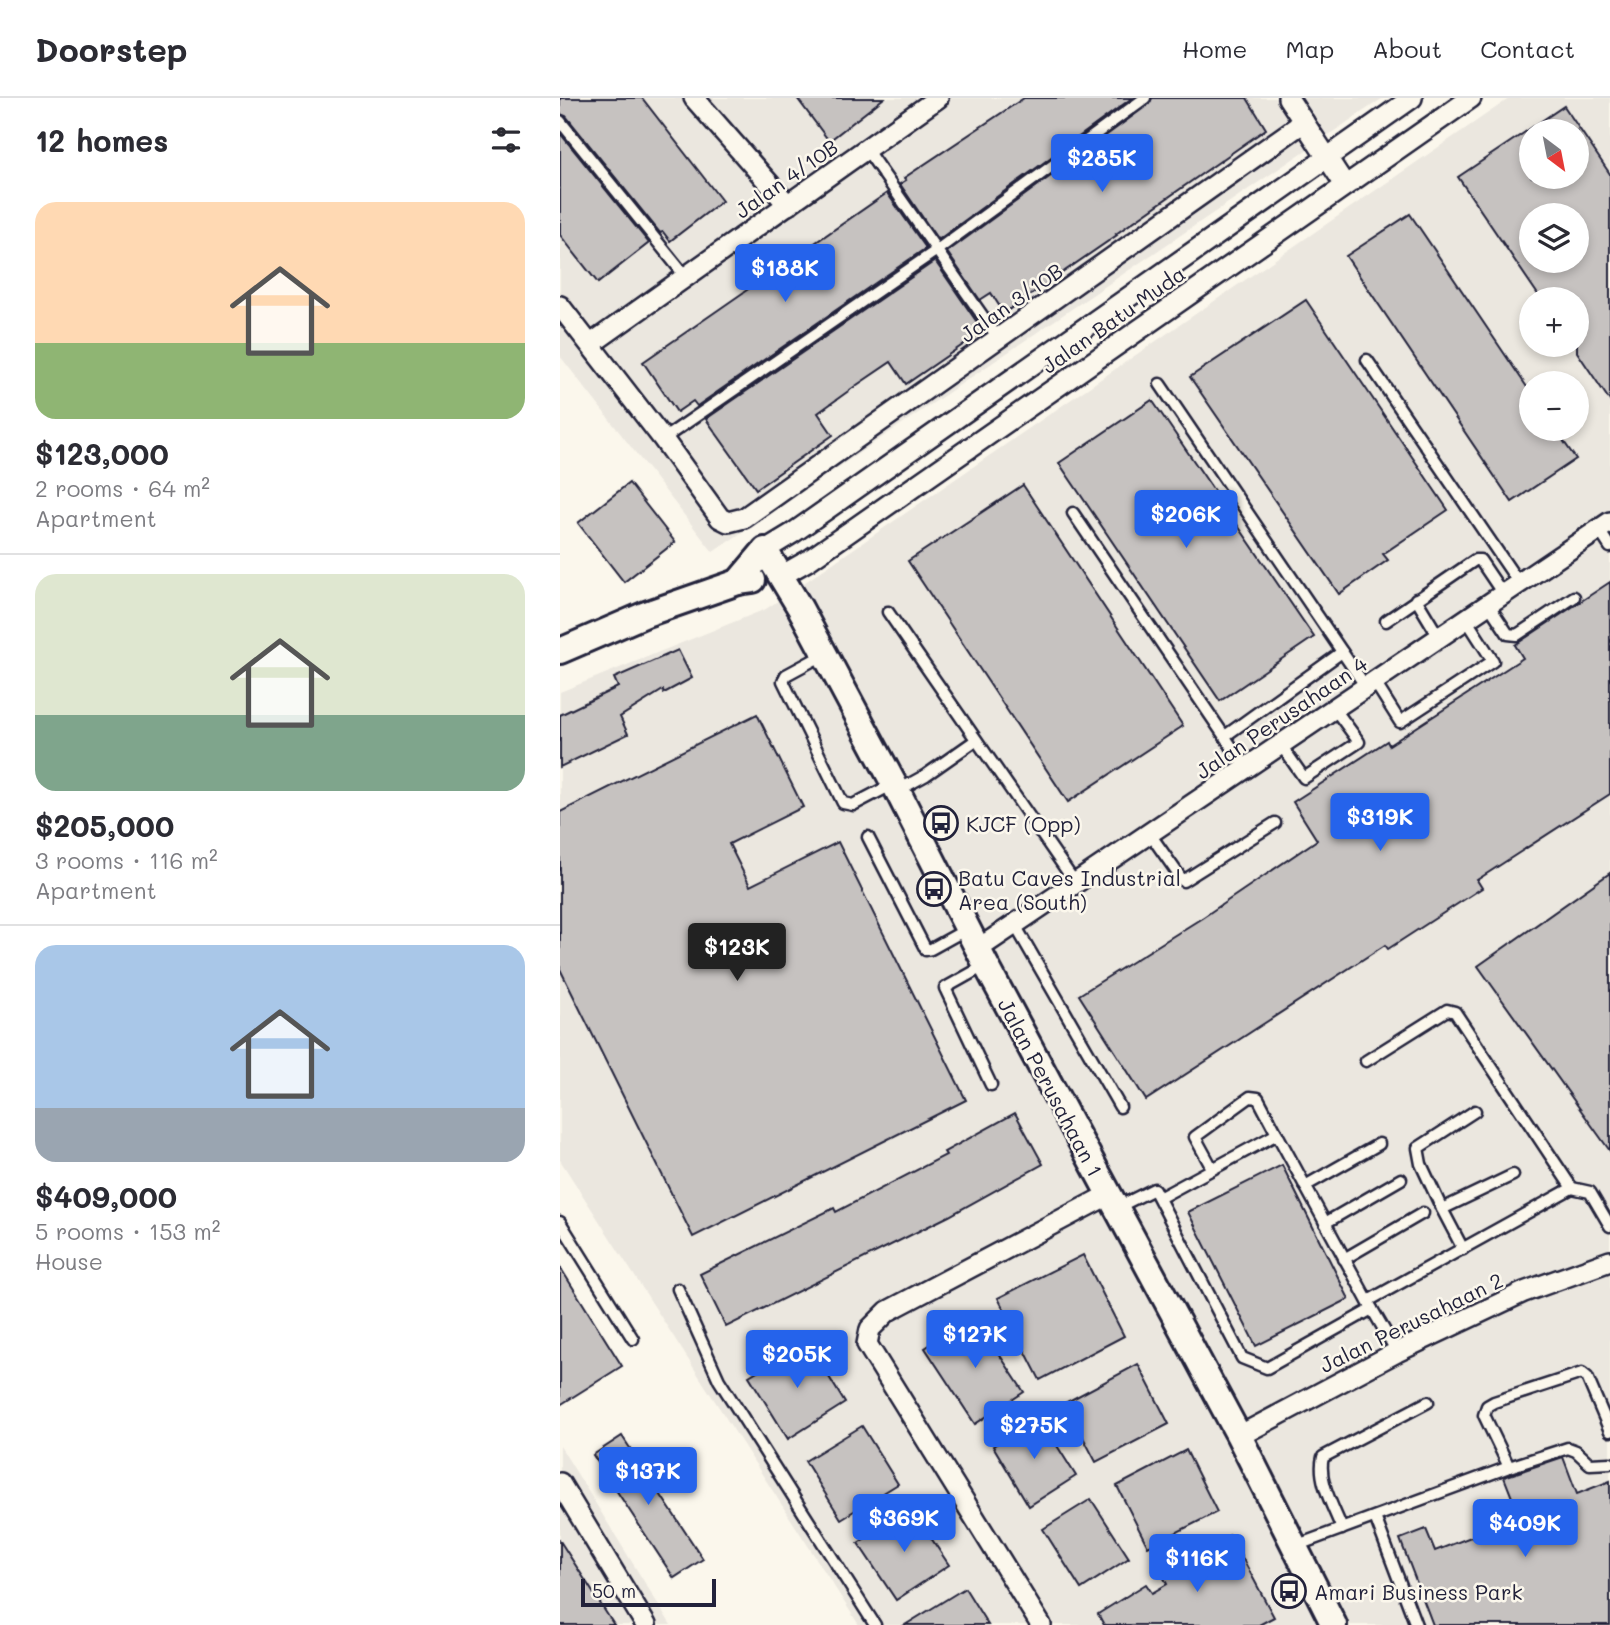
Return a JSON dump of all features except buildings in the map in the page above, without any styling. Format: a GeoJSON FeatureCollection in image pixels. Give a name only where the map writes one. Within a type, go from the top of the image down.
{"type":"FeatureCollection","features":[{"type":"Feature","properties":{"kind":"street"},"geometry":{"type":"LineString","coordinates":[[694,98],[788,205]]}},
{"type":"Feature","properties":{"kind":"street","name":"Jalan 4/10B"},"geometry":{"type":"LineString","coordinates":[[591,344],[938,98]]}},
{"type":"Feature","properties":{"kind":"street"},"geometry":{"type":"LineString","coordinates":[[1287,98],[1345,185]]}},
{"type":"Feature","properties":{"kind":"street","name":"Jalan Batu Muda"},"geometry":{"type":"LineString","coordinates":[[765,550],[1412,98]]}},
{"type":"Feature","properties":{"kind":"street","name":"Jalan Batu Muda"},"geometry":{"type":"LineString","coordinates":[[781,576],[809,560],[1471,98]]}},
{"type":"Feature","properties":{"kind":"street","name":"Jalan 3/10B"},"geometry":{"type":"LineString","coordinates":[[663,439],[720,518],[728,522],[744,518],[1304,122]]}},
{"type":"Feature","properties":{"kind":"street"},"geometry":{"type":"LineString","coordinates":[[560,306],[663,439]]}},
{"type":"Feature","properties":{"kind":"street","name":"Jalan Perusahaan 4"},"geometry":{"type":"LineString","coordinates":[[977,948],[1076,884],[1604,526]]}},
{"type":"Feature","properties":{"kind":"street"},"geometry":{"type":"LineString","coordinates":[[738,582],[765,550]]}},
{"type":"Feature","properties":{"kind":"street","name":"Jalan Perusahaan 1"},"geometry":{"type":"LineString","coordinates":[[765,550],[825,654],[977,948],[1238,1436],[1334,1625]]}},
{"type":"Feature","properties":{"kind":"street"},"geometry":{"type":"LineString","coordinates":[[560,651],[646,614],[738,582],[781,576]]}},
{"type":"Feature","properties":{"kind":"street"},"geometry":{"type":"LineString","coordinates":[[1041,1625],[867,1345],[870,1329],[888,1311],[1112,1202]]}},
{"type":"Feature","properties":{"kind":"street","name":"Jalan Perusahaan 2"},"geometry":{"type":"LineString","coordinates":[[1238,1436],[1397,1352],[1524,1292],[1610,1261]]}},
{"type":"Feature","properties":{"kind":"street"},"geometry":{"type":"LineString","coordinates":[[560,1483],[646,1625]]}},
{"type":"Feature","properties":{"kind":"lane"},"geometry":{"type":"LineString","coordinates":[[663,439],[937,250],[1144,98]]}},
{"type":"Feature","properties":{"kind":"lane"},"geometry":{"type":"LineString","coordinates":[[560,121],[686,277]]}},
{"type":"Feature","properties":{"kind":"lane"},"geometry":{"type":"LineString","coordinates":[[866,149],[998,338]]}},
{"type":"Feature","properties":{"kind":"lane"},"geometry":{"type":"LineString","coordinates":[[1367,360],[1503,594],[1508,634],[1517,635],[1574,597]]}},
{"type":"Feature","properties":{"kind":"lane"},"geometry":{"type":"LineString","coordinates":[[1160,384],[1342,652],[1401,722],[1493,661],[1466,619]]}},
{"type":"Feature","properties":{"kind":"lane"},"geometry":{"type":"LineString","coordinates":[[1073,513],[1246,768]]}},
{"type":"Feature","properties":{"kind":"lane"},"geometry":{"type":"LineString","coordinates":[[1604,526],[1610,547]]}},
{"type":"Feature","properties":{"kind":"lane"},"geometry":{"type":"LineString","coordinates":[[1386,621],[1475,560],[1480,560],[1503,594]]}},
{"type":"Feature","properties":{"kind":"lane"},"geometry":{"type":"LineString","coordinates":[[1416,599],[1439,637]]}},
{"type":"Feature","properties":{"kind":"lane"},"geometry":{"type":"LineString","coordinates":[[888,612],[1076,884]]}},
{"type":"Feature","properties":{"kind":"lane"},"geometry":{"type":"LineString","coordinates":[[1224,736],[1342,652]]}},
{"type":"Feature","properties":{"kind":"lane"},"geometry":{"type":"LineString","coordinates":[[825,654],[786,675],[783,681],[843,803],[853,804],[926,775],[976,740]]}},
{"type":"Feature","properties":{"kind":"lane"},"geometry":{"type":"LineString","coordinates":[[1281,745],[1304,778],[1359,743],[1334,708]]}},
{"type":"Feature","properties":{"kind":"lane"},"geometry":{"type":"LineString","coordinates":[[1150,834],[1183,881],[1275,823]]}},
{"type":"Feature","properties":{"kind":"lane"},"geometry":{"type":"LineString","coordinates":[[868,836],[926,950],[977,948]]}},
{"type":"Feature","properties":{"kind":"lane"},"geometry":{"type":"LineString","coordinates":[[1015,925],[1121,1107]]}},
{"type":"Feature","properties":{"kind":"lane"},"geometry":{"type":"LineString","coordinates":[[977,948],[945,988],[991,1085]]}},
{"type":"Feature","properties":{"kind":"lane"},"geometry":{"type":"LineString","coordinates":[[1366,1061],[1447,1010],[1455,1012],[1572,1188]]}},
{"type":"Feature","properties":{"kind":"lane"},"geometry":{"type":"LineString","coordinates":[[1212,1168],[1195,1137],[1250,1097],[1258,1098],[1397,1352]]}},
{"type":"Feature","properties":{"kind":"lane"},"geometry":{"type":"LineString","coordinates":[[1463,1249],[1421,1164],[1418,1148],[1475,1111]]}},
{"type":"Feature","properties":{"kind":"lane"},"geometry":{"type":"LineString","coordinates":[[1159,1198],[1277,1134]]}},
{"type":"Feature","properties":{"kind":"lane"},"geometry":{"type":"LineString","coordinates":[[1305,1186],[1379,1144]]}},
{"type":"Feature","properties":{"kind":"lane"},"geometry":{"type":"LineString","coordinates":[[1442,1209],[1513,1175]]}},
{"type":"Feature","properties":{"kind":"lane"},"geometry":{"type":"LineString","coordinates":[[1325,1223],[1401,1180]]}},
{"type":"Feature","properties":{"kind":"lane"},"geometry":{"type":"LineString","coordinates":[[1112,1202],[1154,1189],[1242,1357],[1267,1368],[1463,1249],[1572,1188],[1590,1192],[1610,1226]]}},
{"type":"Feature","properties":{"kind":"lane"},"geometry":{"type":"LineString","coordinates":[[1344,1259],[1423,1213]]}},
{"type":"Feature","properties":{"kind":"lane"},"geometry":{"type":"LineString","coordinates":[[560,1222],[633,1339]]}},
{"type":"Feature","properties":{"kind":"lane"},"geometry":{"type":"LineString","coordinates":[[678,1289],[719,1380],[875,1625]]}},
{"type":"Feature","properties":{"kind":"lane"},"geometry":{"type":"LineString","coordinates":[[1509,1467],[1484,1415],[1487,1406],[1494,1402],[1582,1373],[1587,1377],[1610,1431]]}},
{"type":"Feature","properties":{"kind":"lane"},"geometry":{"type":"LineString","coordinates":[[1342,1529],[1322,1477],[1323,1457],[1428,1402]]}},
{"type":"Feature","properties":{"kind":"lane"},"geometry":{"type":"LineString","coordinates":[[1294,1546],[1568,1448],[1576,1451],[1590,1464],[1610,1463]]}},
{"type":"Feature","properties":{"kind":"lane"},"geometry":{"type":"LineString","coordinates":[[1375,1517],[1416,1625]]}},
{"type":"Feature","properties":{"kind":"shaded area"},"geometry":{"type":"Polygon","coordinates":[[[560,98],[1383,98],[713,552],[560,356],[560,98]]]}},
{"type":"Feature","properties":{"kind":"shaded area"},"geometry":{"type":"Polygon","coordinates":[[[1510,98],[1610,98],[1610,1625],[859,1625],[560,1160],[560,692],[766,609],[1510,98]]]}},
{"type":"Feature","properties":{"kind":"shaded area"},"geometry":{"type":"Polygon","coordinates":[[[560,1446],[671,1625],[560,1625],[560,1446]]]}},
{"type":"Feature","properties":{"kind":"place","name":"KJCF (Opp)"},"geometry":{"type":"Point","coordinates":[941,823]}},
{"type":"Feature","properties":{"kind":"place","name":"Batu Caves Industrial Area (South)"},"geometry":{"type":"Point","coordinates":[934,889]}},
{"type":"Feature","properties":{"kind":"place","name":"Amari Business Park"},"geometry":{"type":"Point","coordinates":[1289,1591]}}]}
